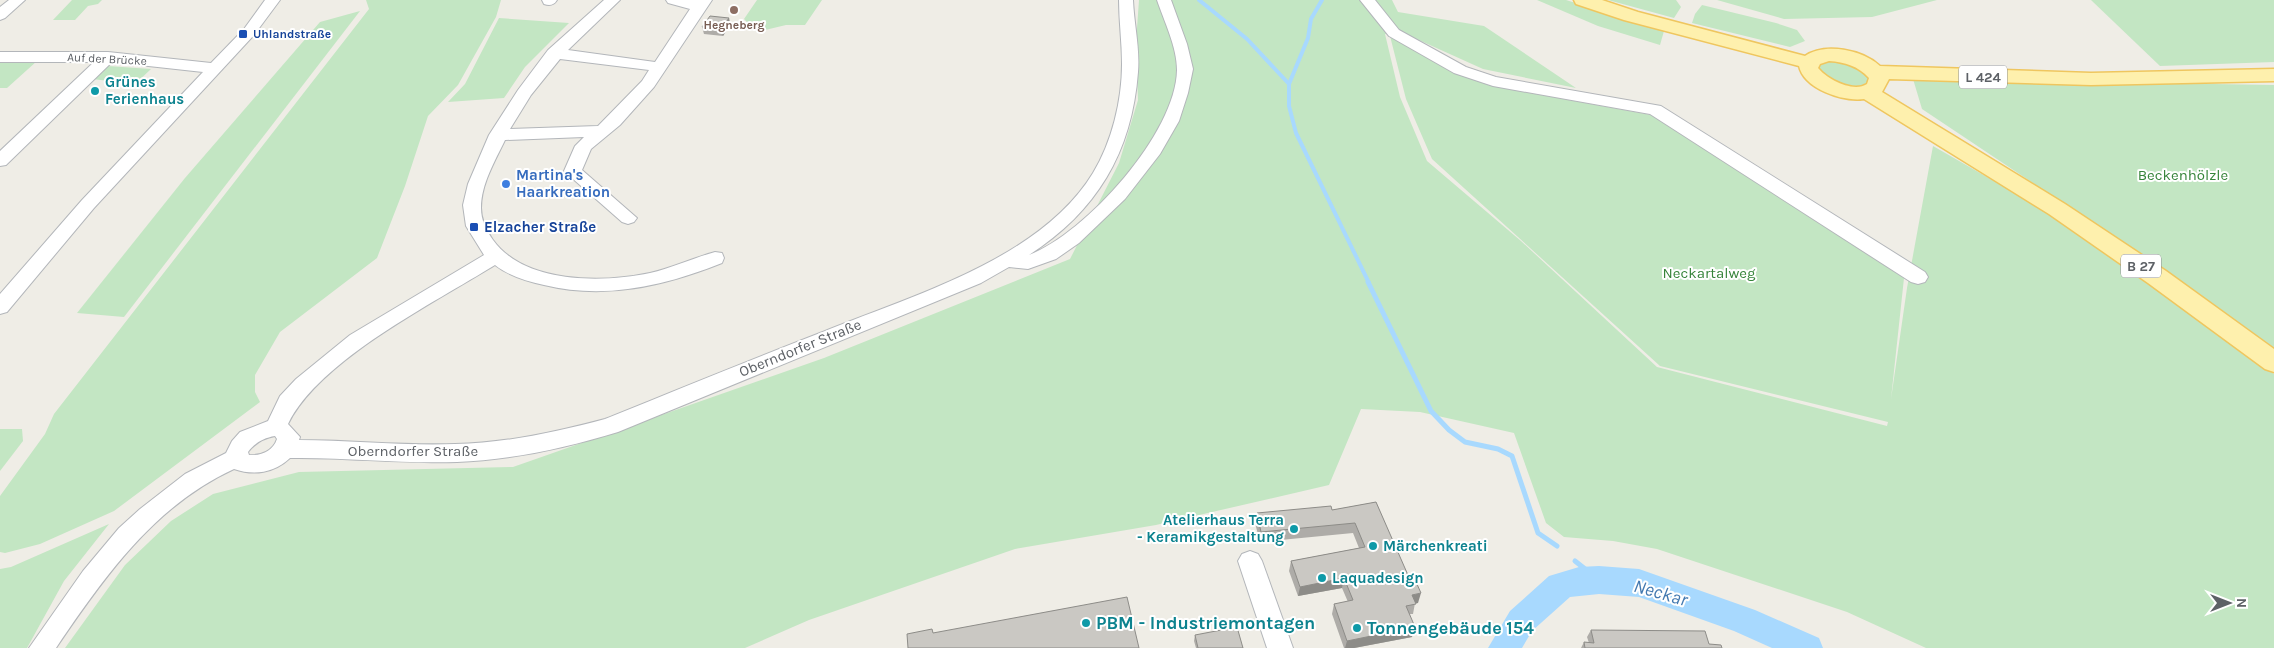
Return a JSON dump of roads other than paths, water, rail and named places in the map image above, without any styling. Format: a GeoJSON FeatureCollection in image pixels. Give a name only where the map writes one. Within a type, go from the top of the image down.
{"type":"FeatureCollection","features":[{"type":"Feature","properties":{"kind":"main road"},"geometry":{"type":"LineString","coordinates":[[1583,0],[1631,16],[1809,63],[1820,56],[1839,55],[1860,62],[1871,82],[1847,92],[1825,85],[1811,74],[1808,68],[1809,63]]}},
{"type":"Feature","properties":{"kind":"main road","name":"L 424"},"geometry":{"type":"LineString","coordinates":[[1871,82],[2274,75]]}},
{"type":"Feature","properties":{"kind":"main road","name":"B 27"},"geometry":{"type":"LineString","coordinates":[[1871,82],[2149,271],[2274,362]]}},
{"type":"Feature","properties":{"kind":"street"},"geometry":{"type":"LineString","coordinates":[[0,15],[18,0]]}},
{"type":"Feature","properties":{"kind":"street"},"geometry":{"type":"LineString","coordinates":[[0,307],[88,204],[249,32],[273,0]]}},
{"type":"Feature","properties":{"kind":"street"},"geometry":{"type":"LineString","coordinates":[[613,0],[588,20],[554,53],[524,93],[498,135],[481,173],[471,204],[474,227],[494,256],[516,270],[562,284],[598,286],[640,282],[685,272],[715,258]]}},
{"type":"Feature","properties":{"kind":"street"},"geometry":{"type":"LineString","coordinates":[[628,218],[573,171],[584,146],[630,106],[660,67],[702,3],[673,0]]}},
{"type":"Feature","properties":{"kind":"street","name":"Oberndorfer Straße"},"geometry":{"type":"LineString","coordinates":[[284,449],[456,453],[519,447],[560,440],[610,426],[974,278],[1009,260],[1048,234],[1069,217],[1090,193],[1114,150],[1122,126],[1130,70],[1126,0]]}},
{"type":"Feature","properties":{"kind":"street"},"geometry":{"type":"LineString","coordinates":[[1009,260],[1017,264],[1026,264],[1072,240],[1115,199],[1146,162],[1164,134],[1176,104],[1185,70],[1171,17],[1164,0]]}},
{"type":"Feature","properties":{"kind":"street"},"geometry":{"type":"LineString","coordinates":[[1367,0],[1394,33],[1460,70],[1493,81],[1655,110],[1918,277]]}},
{"type":"Feature","properties":{"kind":"street"},"geometry":{"type":"LineString","coordinates":[[554,53],[660,67]]}},
{"type":"Feature","properties":{"kind":"street","name":"Auf der Brücke"},"geometry":{"type":"LineString","coordinates":[[0,57],[108,57],[215,68]]}},
{"type":"Feature","properties":{"kind":"street"},"geometry":{"type":"LineString","coordinates":[[0,161],[108,57]]}},
{"type":"Feature","properties":{"kind":"street"},"geometry":{"type":"LineString","coordinates":[[498,135],[601,132]]}},
{"type":"Feature","properties":{"kind":"street"},"geometry":{"type":"LineString","coordinates":[[275,428],[288,402],[303,385],[356,340],[494,256]]}},
{"type":"Feature","properties":{"kind":"street"},"geometry":{"type":"LineString","coordinates":[[42,648],[84,586],[109,554],[166,499],[198,477],[237,458],[240,446],[251,436],[267,429],[275,428],[282,430],[289,437],[284,449],[270,460],[262,463],[246,464],[237,458]]}},
{"type":"Feature","properties":{"kind":"street"},"geometry":{"type":"LineString","coordinates":[[1250,561],[1280,648]]}},
{"type":"Feature","properties":{"kind":"waterway"},"geometry":{"type":"LineString","coordinates":[[1199,0],[1247,39],[1289,84]]}},
{"type":"Feature","properties":{"kind":"waterway"},"geometry":{"type":"LineString","coordinates":[[1289,84],[1308,38],[1311,19],[1322,0]]}},
{"type":"Feature","properties":{"kind":"waterway"},"geometry":{"type":"LineString","coordinates":[[1289,84],[1289,106],[1296,133],[1369,283]]}},
{"type":"Feature","properties":{"kind":"waterway"},"geometry":{"type":"LineString","coordinates":[[1368,282],[1431,411],[1449,430],[1465,442],[1498,449],[1512,456],[1538,533],[1557,546]]}},
{"type":"Feature","properties":{"kind":"waterway"},"geometry":{"type":"LineString","coordinates":[[1575,561],[1599,580]]}},
{"type":"Feature","properties":{"kind":"waterway","name":"Neckar"},"geometry":{"type":"LineString","coordinates":[[1504,648],[1521,621],[1560,586],[1579,581],[1599,580],[1639,583],[1744,620],[1807,648]]}},
{"type":"Feature","properties":{"kind":"place","name":"Hegneberg"},"geometry":{"type":"Point","coordinates":[734,10]}},
{"type":"Feature","properties":{"kind":"place","name":"Uhlandstraße"},"geometry":{"type":"Point","coordinates":[243,34]}},
{"type":"Feature","properties":{"kind":"place","name":"Grünes Ferienhaus"},"geometry":{"type":"Point","coordinates":[95,91]}},
{"type":"Feature","properties":{"kind":"place","name":"Martina's Haarkreation"},"geometry":{"type":"Point","coordinates":[506,184]}},
{"type":"Feature","properties":{"kind":"place","name":"Elzacher Straße"},"geometry":{"type":"Point","coordinates":[474,227]}},
{"type":"Feature","properties":{"kind":"place","name":"Atelierhaus Terra - Keramikgestaltung"},"geometry":{"type":"Point","coordinates":[1294,529]}},
{"type":"Feature","properties":{"kind":"place","name":"Märchenkreati"},"geometry":{"type":"Point","coordinates":[1373,546]}},
{"type":"Feature","properties":{"kind":"place","name":"Laquadesign"},"geometry":{"type":"Point","coordinates":[1322,578]}},
{"type":"Feature","properties":{"kind":"place","name":"PBM - Industriemontagen"},"geometry":{"type":"Point","coordinates":[1086,623]}},
{"type":"Feature","properties":{"kind":"place","name":"Tonnengebäude 154"},"geometry":{"type":"Point","coordinates":[1357,628]}},
{"type":"Feature","properties":{"kind":"park label","name":"Beckenhölzle"},"geometry":{"type":"Point","coordinates":[2183,175]}},
{"type":"Feature","properties":{"kind":"park label","name":"Neckartalweg"},"geometry":{"type":"Point","coordinates":[1709,273]}}]}
